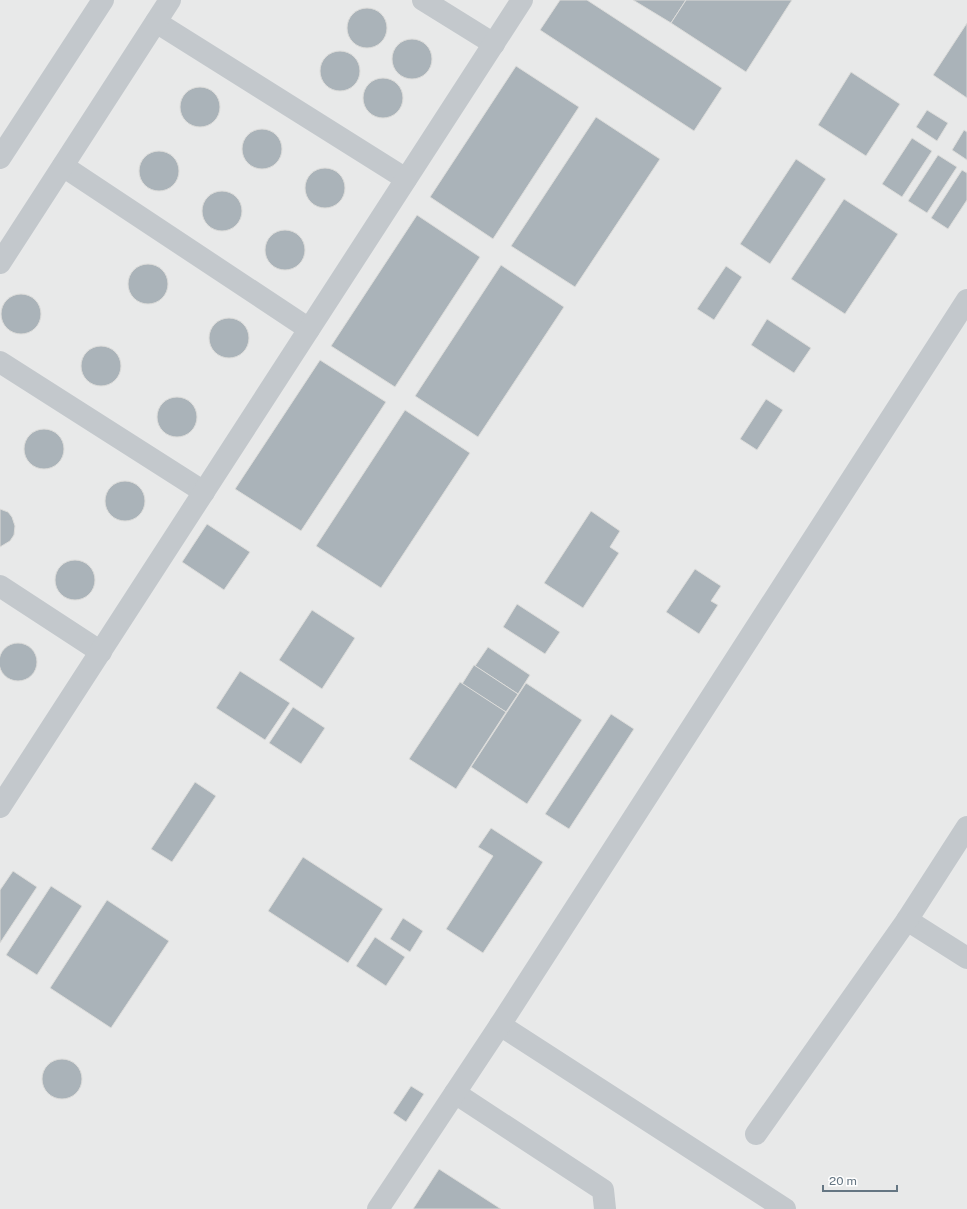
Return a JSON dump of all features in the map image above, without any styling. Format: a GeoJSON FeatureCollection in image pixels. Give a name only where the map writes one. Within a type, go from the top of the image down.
{"type":"FeatureCollection","features":[{"type":"Feature","properties":{"kind":"lane"},"geometry":{"type":"LineString","coordinates":[[0,158],[103,0]]}},
{"type":"Feature","properties":{"kind":"lane"},"geometry":{"type":"LineString","coordinates":[[0,263],[170,0]]}},
{"type":"Feature","properties":{"kind":"lane"},"geometry":{"type":"LineString","coordinates":[[423,0],[494,44]]}},
{"type":"Feature","properties":{"kind":"lane"},"geometry":{"type":"LineString","coordinates":[[0,807],[522,0]]}},
{"type":"Feature","properties":{"kind":"lane"},"geometry":{"type":"LineString","coordinates":[[156,22],[406,179]]}},
{"type":"Feature","properties":{"kind":"lane"},"geometry":{"type":"LineString","coordinates":[[63,166],[309,329]]}},
{"type":"Feature","properties":{"kind":"lane"},"geometry":{"type":"LineString","coordinates":[[378,1209],[500,1025],[967,300]]}},
{"type":"Feature","properties":{"kind":"lane"},"geometry":{"type":"LineString","coordinates":[[0,362],[204,492]]}},
{"type":"Feature","properties":{"kind":"lane"},"geometry":{"type":"LineString","coordinates":[[0,586],[101,652]]}},
{"type":"Feature","properties":{"kind":"lane"},"geometry":{"type":"LineString","coordinates":[[756,1134],[907,920],[967,827]]}},
{"type":"Feature","properties":{"kind":"lane"},"geometry":{"type":"LineString","coordinates":[[907,920],[967,958]]}},
{"type":"Feature","properties":{"kind":"lane"},"geometry":{"type":"LineString","coordinates":[[500,1025],[785,1209]]}},
{"type":"Feature","properties":{"kind":"lane"},"geometry":{"type":"LineString","coordinates":[[455,1093],[603,1190],[605,1209]]}},
{"type":"Feature","properties":{"kind":"shaded area"},"geometry":{"type":"Polygon","coordinates":[[[0,0],[967,0],[967,1209],[0,1209],[0,0]]]}},
{"type":"Feature","properties":{"kind":"building"},"geometry":{"type":"Polygon","coordinates":[[[560,0],[587,0],[722,88],[694,131],[540,30],[560,0]]]}},
{"type":"Feature","properties":{"kind":"building"},"geometry":{"type":"Polygon","coordinates":[[[633,0],[686,0],[671,23],[633,0]]]}},
{"type":"Feature","properties":{"kind":"building"},"geometry":{"type":"Polygon","coordinates":[[[686,0],[792,0],[746,72],[671,23],[686,0]]]}},
{"type":"Feature","properties":{"kind":"building"},"geometry":{"type":"Polygon","coordinates":[[[367,8],[381,14],[387,28],[381,42],[367,48],[353,42],[347,28],[353,14],[367,8]]]}},
{"type":"Feature","properties":{"kind":"building"},"geometry":{"type":"Polygon","coordinates":[[[967,23],[967,98],[933,75],[967,23]]]}},
{"type":"Feature","properties":{"kind":"building"},"geometry":{"type":"Polygon","coordinates":[[[412,39],[426,45],[432,59],[426,73],[412,79],[398,73],[392,59],[398,45],[412,39]]]}},
{"type":"Feature","properties":{"kind":"building"},"geometry":{"type":"Polygon","coordinates":[[[340,51],[354,57],[360,71],[354,85],[340,91],[326,85],[320,71],[326,57],[340,51]]]}},
{"type":"Feature","properties":{"kind":"building"},"geometry":{"type":"Polygon","coordinates":[[[516,66],[579,107],[493,239],[430,197],[516,66]]]}},
{"type":"Feature","properties":{"kind":"building"},"geometry":{"type":"Polygon","coordinates":[[[851,72],[900,104],[866,156],[818,125],[851,72]]]}},
{"type":"Feature","properties":{"kind":"building"},"geometry":{"type":"Polygon","coordinates":[[[383,78],[397,84],[403,98],[397,112],[383,118],[369,112],[363,98],[369,84],[383,78]]]}},
{"type":"Feature","properties":{"kind":"building"},"geometry":{"type":"Polygon","coordinates":[[[200,87],[214,93],[220,107],[214,121],[200,127],[186,121],[180,107],[186,93],[200,87]]]}},
{"type":"Feature","properties":{"kind":"building"},"geometry":{"type":"Polygon","coordinates":[[[927,110],[948,123],[937,141],[916,127],[927,110]]]}},
{"type":"Feature","properties":{"kind":"building"},"geometry":{"type":"Polygon","coordinates":[[[596,117],[660,159],[575,287],[511,246],[596,117]]]}},
{"type":"Feature","properties":{"kind":"building"},"geometry":{"type":"Polygon","coordinates":[[[262,129],[276,135],[282,149],[276,163],[262,169],[248,163],[242,149],[248,135],[262,129]]]}},
{"type":"Feature","properties":{"kind":"building"},"geometry":{"type":"Polygon","coordinates":[[[964,130],[967,132],[967,160],[952,150],[964,130]]]}},
{"type":"Feature","properties":{"kind":"building"},"geometry":{"type":"Polygon","coordinates":[[[912,138],[932,151],[902,197],[882,184],[912,138]]]}},
{"type":"Feature","properties":{"kind":"building"},"geometry":{"type":"Polygon","coordinates":[[[159,151],[173,157],[179,171],[173,185],[159,191],[145,185],[139,171],[145,157],[159,151]]]}},
{"type":"Feature","properties":{"kind":"building"},"geometry":{"type":"Polygon","coordinates":[[[938,155],[957,167],[927,213],[908,201],[938,155]]]}},
{"type":"Feature","properties":{"kind":"building"},"geometry":{"type":"Polygon","coordinates":[[[796,159],[826,179],[770,264],[740,244],[796,159]]]}},
{"type":"Feature","properties":{"kind":"building"},"geometry":{"type":"Polygon","coordinates":[[[325,168],[339,174],[345,188],[339,202],[325,208],[311,202],[305,188],[311,174],[325,168]]]}},
{"type":"Feature","properties":{"kind":"building"},"geometry":{"type":"Polygon","coordinates":[[[962,170],[967,173],[967,200],[948,229],[931,218],[962,170]]]}},
{"type":"Feature","properties":{"kind":"building"},"geometry":{"type":"Polygon","coordinates":[[[222,191],[236,197],[242,211],[236,225],[222,231],[208,225],[202,211],[208,197],[222,191]]]}},
{"type":"Feature","properties":{"kind":"building"},"geometry":{"type":"Polygon","coordinates":[[[844,199],[898,234],[845,314],[791,279],[844,199]]]}},
{"type":"Feature","properties":{"kind":"building"},"geometry":{"type":"Polygon","coordinates":[[[417,215],[480,257],[395,387],[331,346],[417,215]]]}},
{"type":"Feature","properties":{"kind":"building"},"geometry":{"type":"Polygon","coordinates":[[[285,230],[299,236],[305,250],[299,264],[285,270],[271,264],[265,250],[271,236],[285,230]]]}},
{"type":"Feature","properties":{"kind":"building"},"geometry":{"type":"Polygon","coordinates":[[[148,264],[162,270],[168,284],[162,298],[148,304],[134,298],[128,284],[134,270],[148,264]]]}},
{"type":"Feature","properties":{"kind":"building"},"geometry":{"type":"Polygon","coordinates":[[[501,265],[564,307],[478,437],[415,396],[501,265]]]}},
{"type":"Feature","properties":{"kind":"building"},"geometry":{"type":"Polygon","coordinates":[[[726,266],[742,277],[714,320],[697,309],[726,266]]]}},
{"type":"Feature","properties":{"kind":"building"},"geometry":{"type":"Polygon","coordinates":[[[21,294],[35,300],[41,314],[35,328],[21,334],[7,328],[1,314],[7,300],[21,294]]]}},
{"type":"Feature","properties":{"kind":"building"},"geometry":{"type":"Polygon","coordinates":[[[229,318],[237,320],[243,324],[247,330],[249,338],[247,346],[243,352],[237,356],[229,358],[221,356],[215,352],[211,346],[209,338],[211,330],[215,324],[221,320],[229,318]]]}},
{"type":"Feature","properties":{"kind":"building"},"geometry":{"type":"Polygon","coordinates":[[[767,319],[811,348],[794,373],[751,345],[767,319]]]}},
{"type":"Feature","properties":{"kind":"building"},"geometry":{"type":"Polygon","coordinates":[[[101,346],[115,352],[121,366],[115,380],[101,386],[87,380],[81,366],[87,352],[101,346]]]}},
{"type":"Feature","properties":{"kind":"building"},"geometry":{"type":"Polygon","coordinates":[[[320,360],[386,402],[301,531],[235,489],[320,360]]]}},
{"type":"Feature","properties":{"kind":"building"},"geometry":{"type":"Polygon","coordinates":[[[177,397],[191,403],[197,417],[191,431],[177,437],[163,431],[157,417],[163,403],[177,397]]]}},
{"type":"Feature","properties":{"kind":"building"},"geometry":{"type":"Polygon","coordinates":[[[766,399],[783,410],[757,450],[740,439],[766,399]]]}},
{"type":"Feature","properties":{"kind":"building"},"geometry":{"type":"Polygon","coordinates":[[[405,410],[470,453],[381,588],[316,546],[405,410]]]}},
{"type":"Feature","properties":{"kind":"building"},"geometry":{"type":"Polygon","coordinates":[[[44,429],[58,435],[64,449],[58,463],[44,469],[30,463],[24,449],[30,435],[44,429]]]}},
{"type":"Feature","properties":{"kind":"building"},"geometry":{"type":"Polygon","coordinates":[[[125,481],[139,487],[145,501],[139,515],[125,521],[111,515],[105,501],[111,487],[125,481]]]}},
{"type":"Feature","properties":{"kind":"building"},"geometry":{"type":"Polygon","coordinates":[[[0,509],[8,512],[12,517],[15,526],[14,535],[10,541],[0,547],[0,509]]]}},
{"type":"Feature","properties":{"kind":"building"},"geometry":{"type":"Polygon","coordinates":[[[591,511],[620,531],[610,547],[619,553],[583,608],[544,583],[591,511]]]}},
{"type":"Feature","properties":{"kind":"building"},"geometry":{"type":"Polygon","coordinates":[[[207,524],[250,552],[224,590],[182,562],[207,524]]]}},
{"type":"Feature","properties":{"kind":"building"},"geometry":{"type":"Polygon","coordinates":[[[75,560],[83,562],[89,566],[93,572],[95,580],[93,588],[89,594],[83,598],[75,600],[67,598],[61,594],[57,588],[55,580],[57,572],[61,566],[67,562],[75,560]]]}},
{"type":"Feature","properties":{"kind":"building"},"geometry":{"type":"Polygon","coordinates":[[[695,569],[721,586],[711,601],[718,605],[699,634],[666,612],[695,569]]]}},
{"type":"Feature","properties":{"kind":"building"},"geometry":{"type":"Polygon","coordinates":[[[517,604],[560,632],[545,654],[503,627],[517,604]]]}},
{"type":"Feature","properties":{"kind":"building"},"geometry":{"type":"Polygon","coordinates":[[[312,610],[355,638],[322,689],[279,660],[312,610]]]}},
{"type":"Feature","properties":{"kind":"building"},"geometry":{"type":"Polygon","coordinates":[[[14,643],[22,643],[32,648],[36,655],[36,669],[32,676],[22,681],[14,681],[4,676],[2,673],[-1,666],[-1,658],[4,648],[7,646],[14,643]]]}},
{"type":"Feature","properties":{"kind":"building"},"geometry":{"type":"Polygon","coordinates":[[[488,647],[530,675],[518,694],[475,666],[488,647]]]}},
{"type":"Feature","properties":{"kind":"building"},"geometry":{"type":"Polygon","coordinates":[[[474,665],[518,694],[506,712],[462,684],[474,665]]]}},
{"type":"Feature","properties":{"kind":"building"},"geometry":{"type":"Polygon","coordinates":[[[240,671],[290,703],[265,740],[216,708],[240,671]]]}},
{"type":"Feature","properties":{"kind":"building"},"geometry":{"type":"Polygon","coordinates":[[[460,682],[506,712],[456,789],[409,759],[460,682]]]}},
{"type":"Feature","properties":{"kind":"building"},"geometry":{"type":"Polygon","coordinates":[[[526,683],[582,720],[527,804],[471,767],[526,683]]]}},
{"type":"Feature","properties":{"kind":"building"},"geometry":{"type":"Polygon","coordinates":[[[293,707],[325,728],[301,764],[269,743],[293,707]]]}},
{"type":"Feature","properties":{"kind":"building"},"geometry":{"type":"Polygon","coordinates":[[[611,714],[634,729],[569,829],[545,814],[611,714]]]}},
{"type":"Feature","properties":{"kind":"building"},"geometry":{"type":"Polygon","coordinates":[[[195,782],[216,796],[172,862],[151,849],[195,782]]]}},
{"type":"Feature","properties":{"kind":"building"},"geometry":{"type":"Polygon","coordinates":[[[491,828],[543,862],[483,953],[446,929],[493,856],[478,847],[491,828]]]}},
{"type":"Feature","properties":{"kind":"building"},"geometry":{"type":"Polygon","coordinates":[[[303,857],[383,909],[348,963],[268,911],[303,857]]]}},
{"type":"Feature","properties":{"kind":"building"},"geometry":{"type":"Polygon","coordinates":[[[13,871],[37,887],[0,943],[0,890],[13,871]]]}},
{"type":"Feature","properties":{"kind":"building"},"geometry":{"type":"Polygon","coordinates":[[[51,886],[82,906],[37,975],[6,955],[51,886]]]}},
{"type":"Feature","properties":{"kind":"building"},"geometry":{"type":"Polygon","coordinates":[[[107,900],[169,941],[111,1028],[50,988],[107,900]]]}},
{"type":"Feature","properties":{"kind":"building"},"geometry":{"type":"Polygon","coordinates":[[[403,918],[423,931],[410,952],[390,939],[403,918]]]}},
{"type":"Feature","properties":{"kind":"building"},"geometry":{"type":"Polygon","coordinates":[[[375,937],[405,957],[386,986],[356,966],[375,937]]]}},
{"type":"Feature","properties":{"kind":"building"},"geometry":{"type":"Polygon","coordinates":[[[62,1059],[70,1061],[76,1065],[80,1071],[82,1079],[80,1087],[76,1093],[70,1097],[62,1099],[54,1097],[48,1093],[44,1087],[42,1079],[44,1071],[48,1065],[54,1061],[62,1059]]]}},
{"type":"Feature","properties":{"kind":"building"},"geometry":{"type":"Polygon","coordinates":[[[411,1086],[424,1094],[406,1122],[393,1113],[411,1086]]]}},
{"type":"Feature","properties":{"kind":"building"},"geometry":{"type":"Polygon","coordinates":[[[439,1169],[501,1209],[413,1209],[439,1169]]]}}]}
